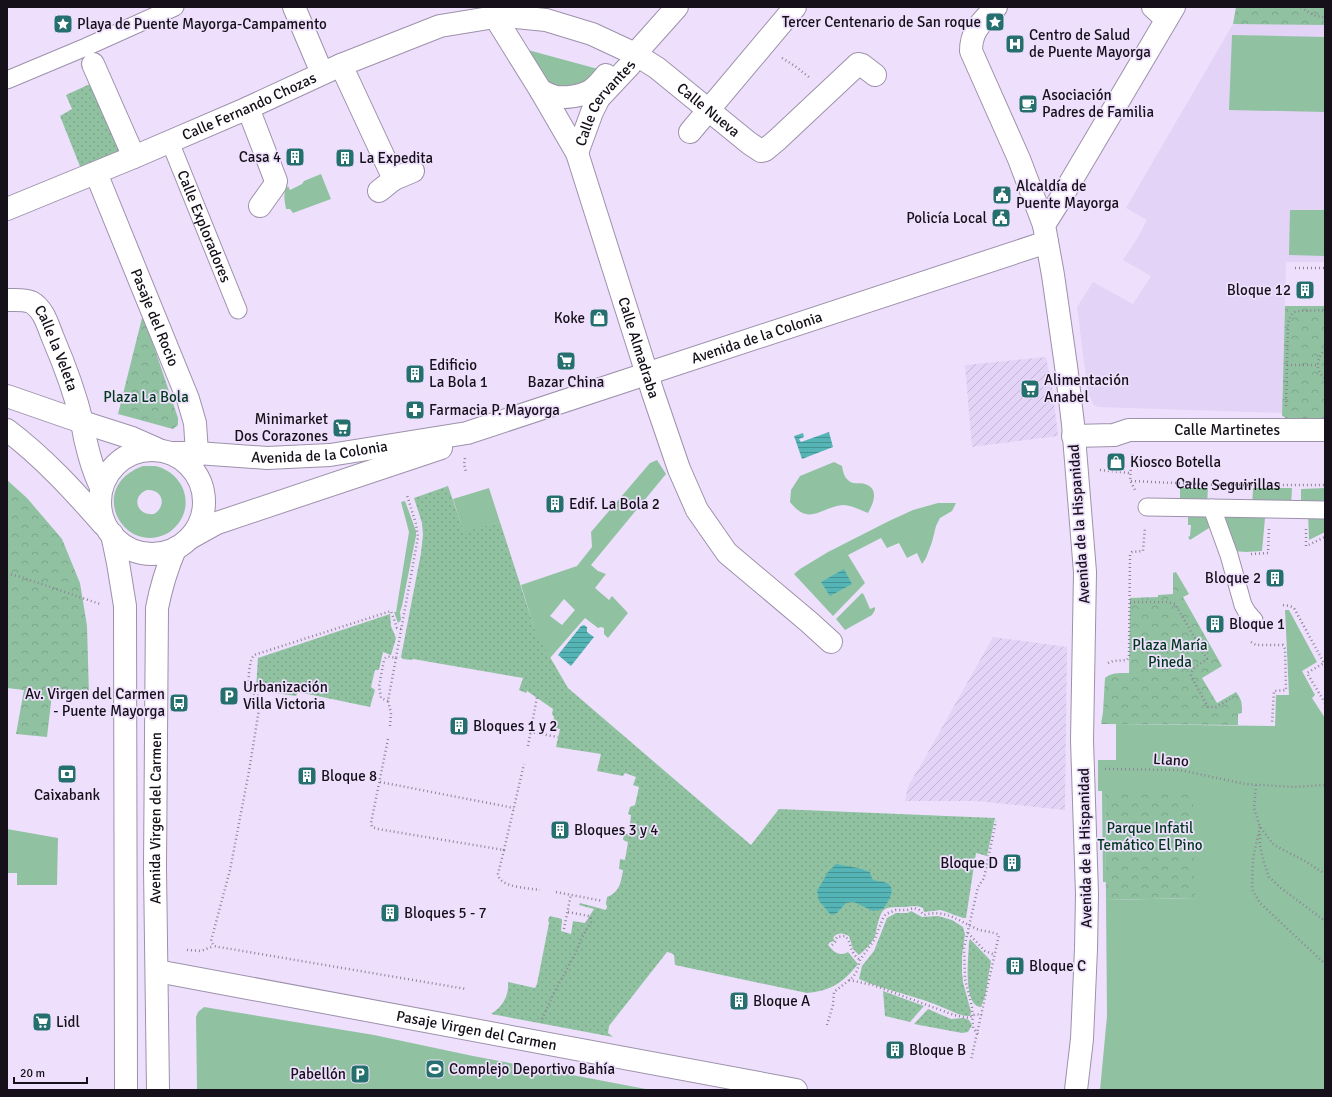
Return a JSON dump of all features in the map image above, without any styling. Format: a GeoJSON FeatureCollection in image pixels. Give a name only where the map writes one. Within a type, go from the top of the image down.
{"type":"FeatureCollection","features":[{"type":"Feature","properties":{"kind":"street"},"geometry":{"type":"LineString","coordinates":[[7,80],[86,47],[175,7]]}},
{"type":"Feature","properties":{"kind":"street"},"geometry":{"type":"LineString","coordinates":[[294,7],[395,180]]}},
{"type":"Feature","properties":{"kind":"street","name":"Calle Cervantes"},"geometry":{"type":"LineString","coordinates":[[577,153],[592,112],[599,98],[630,64],[635,54],[677,7]]}},
{"type":"Feature","properties":{"kind":"street"},"geometry":{"type":"LineString","coordinates":[[690,132],[795,7]]}},
{"type":"Feature","properties":{"kind":"street","name":"Avenida de la Hispanidad"},"geometry":{"type":"LineString","coordinates":[[996,7],[976,28],[968,47],[1019,159],[1045,233],[1053,275],[1073,430],[1085,572],[1082,740],[1087,894],[1082,1039],[1076,1090]]}},
{"type":"Feature","properties":{"kind":"street"},"geometry":{"type":"LineString","coordinates":[[1045,233],[1061,198],[1164,11]]}},
{"type":"Feature","properties":{"kind":"street","name":"Calle Fernando Chozas"},"geometry":{"type":"LineString","coordinates":[[7,209],[170,142],[248,108],[331,69],[440,26],[510,14]]}},
{"type":"Feature","properties":{"kind":"street","name":"Calle Nueva"},"geometry":{"type":"LineString","coordinates":[[510,14],[546,20],[578,29],[635,54],[658,68],[749,143],[761,151],[765,150],[777,140],[858,64],[862,65],[875,75]]}},
{"type":"Feature","properties":{"kind":"street","name":"Calle Almadraba"},"geometry":{"type":"LineString","coordinates":[[510,14],[541,91],[577,153],[647,374],[680,469],[697,510],[727,553],[831,642]]}},
{"type":"Feature","properties":{"kind":"street","name":"Calle Cervantes"},"geometry":{"type":"LineString","coordinates":[[541,91],[557,97],[581,94],[590,91],[598,85],[624,58],[635,54]]}},
{"type":"Feature","properties":{"kind":"street"},"geometry":{"type":"LineString","coordinates":[[93,64],[134,157]]}},
{"type":"Feature","properties":{"kind":"street","name":"Calle Cervantes"},"geometry":{"type":"LineString","coordinates":[[565,132],[566,122],[592,96],[598,85]]}},
{"type":"Feature","properties":{"kind":"street"},"geometry":{"type":"LineString","coordinates":[[248,108],[276,181],[275,185],[260,206]]}},
{"type":"Feature","properties":{"kind":"street","name":"Calle Exploradores"},"geometry":{"type":"LineString","coordinates":[[170,142],[238,310]]}},
{"type":"Feature","properties":{"kind":"street","name":"Pasaje del Rocio"},"geometry":{"type":"LineString","coordinates":[[96,173],[188,399],[195,423],[194,459]]}},
{"type":"Feature","properties":{"kind":"street","name":"Avenida de la Colonia"},"geometry":{"type":"LineString","coordinates":[[164,451],[194,459],[330,456],[467,433],[647,374],[1045,233]]}},
{"type":"Feature","properties":{"kind":"street","name":"Calle la Veleta"},"geometry":{"type":"LineString","coordinates":[[7,300],[22,300],[31,302],[41,311],[68,374],[77,402],[83,432],[95,473],[101,486]]}},
{"type":"Feature","properties":{"kind":"street"},"geometry":{"type":"LineString","coordinates":[[7,396],[132,438],[164,451]]}},
{"type":"Feature","properties":{"kind":"street","name":"Calle Martinetes"},"geometry":{"type":"LineString","coordinates":[[1073,430],[1103,421],[1114,422],[1129,430],[1325,430]]}},
{"type":"Feature","properties":{"kind":"street"},"geometry":{"type":"LineString","coordinates":[[7,430],[51,468],[109,532],[127,548],[143,554],[160,554],[183,543],[200,523],[204,505],[203,487],[195,471],[194,459]]}},
{"type":"Feature","properties":{"kind":"street","name":"Avenida de la Colonia"},"geometry":{"type":"LineString","coordinates":[[183,543],[217,523],[450,445],[467,433]]}},
{"type":"Feature","properties":{"kind":"street"},"geometry":{"type":"LineString","coordinates":[[109,532],[101,515],[99,500],[101,486],[108,473],[118,462],[131,454],[145,450],[164,451]]}},
{"type":"Feature","properties":{"kind":"street","name":"Calle Seguirillas"},"geometry":{"type":"LineString","coordinates":[[1147,507],[1325,510]]}},
{"type":"Feature","properties":{"kind":"street"},"geometry":{"type":"LineString","coordinates":[[1212,508],[1229,555],[1243,605],[1254,620]]}},
{"type":"Feature","properties":{"kind":"street","name":"Avenida Virgen del Carmen"},"geometry":{"type":"LineString","coordinates":[[109,532],[118,564],[124,606],[126,1090]]}},
{"type":"Feature","properties":{"kind":"street","name":"Avenida Virgen del Carmen"},"geometry":{"type":"LineString","coordinates":[[158,1090],[155,868],[157,608],[160,590],[166,571],[183,543]]}},
{"type":"Feature","properties":{"kind":"street","name":"Pasaje Virgen del Carmen"},"geometry":{"type":"LineString","coordinates":[[157,971],[796,1090]]}},
{"type":"Feature","properties":{"kind":"path"},"geometry":{"type":"LineString","coordinates":[[1301,7],[1309,13],[1325,17]]}},
{"type":"Feature","properties":{"kind":"path"},"geometry":{"type":"LineString","coordinates":[[762,46],[795,66],[808,76],[826,94]]}},
{"type":"Feature","properties":{"kind":"path"},"geometry":{"type":"LineString","coordinates":[[1295,268],[1325,268]]}},
{"type":"Feature","properties":{"kind":"path"},"geometry":{"type":"LineString","coordinates":[[1284,430],[1288,323],[1292,314],[1297,310],[1325,310]]}},
{"type":"Feature","properties":{"kind":"path"},"geometry":{"type":"LineString","coordinates":[[1325,349],[1318,358],[1318,371],[1325,378]]}},
{"type":"Feature","properties":{"kind":"path"},"geometry":{"type":"LineString","coordinates":[[1287,365],[1318,365]]}},
{"type":"Feature","properties":{"kind":"path"},"geometry":{"type":"LineString","coordinates":[[1105,665],[1109,662],[1127,660],[1129,657],[1130,555],[1132,552],[1143,551],[1147,507],[1131,482],[1130,473],[1132,452]]}},
{"type":"Feature","properties":{"kind":"path"},"geometry":{"type":"LineString","coordinates":[[1095,468],[1102,471],[1130,473]]}},
{"type":"Feature","properties":{"kind":"path","name":"Calle Seguirillas"},"geometry":{"type":"LineString","coordinates":[[1131,482],[1219,485],[1325,485]]}},
{"type":"Feature","properties":{"kind":"path"},"geometry":{"type":"LineString","coordinates":[[390,726],[391,713],[388,700],[418,537],[416,524],[407,495]]}},
{"type":"Feature","properties":{"kind":"path"},"geometry":{"type":"LineString","coordinates":[[1229,555],[1268,553],[1270,509]]}},
{"type":"Feature","properties":{"kind":"path"},"geometry":{"type":"LineString","coordinates":[[1306,510],[1306,546],[1325,538]]}},
{"type":"Feature","properties":{"kind":"path"},"geometry":{"type":"LineString","coordinates":[[7,574],[25,578],[100,604]]}},
{"type":"Feature","properties":{"kind":"path"},"geometry":{"type":"LineString","coordinates":[[1130,602],[1167,602],[1175,604],[1207,659],[1193,669],[1191,676],[1208,707],[1216,707],[1230,699]]}},
{"type":"Feature","properties":{"kind":"path"},"geometry":{"type":"LineString","coordinates":[[1283,605],[1294,608],[1324,663],[1307,673],[1325,703]]}},
{"type":"Feature","properties":{"kind":"path"},"geometry":{"type":"LineString","coordinates":[[214,946],[211,941],[230,870],[249,771],[261,697],[250,692],[251,659],[254,655],[391,611],[397,628],[401,629]]}},
{"type":"Feature","properties":{"kind":"path"},"geometry":{"type":"LineString","coordinates":[[1251,642],[1256,646],[1282,645],[1285,648],[1286,690],[1274,691],[1272,723]]}},
{"type":"Feature","properties":{"kind":"path"},"geometry":{"type":"LineString","coordinates":[[388,700],[381,698],[378,686],[384,660],[389,656],[396,658]]}},
{"type":"Feature","properties":{"kind":"path"},"geometry":{"type":"LineString","coordinates":[[528,746],[537,697]]}},
{"type":"Feature","properties":{"kind":"path"},"geometry":{"type":"LineString","coordinates":[[530,732],[558,737]]}},
{"type":"Feature","properties":{"kind":"path"},"geometry":{"type":"LineString","coordinates":[[388,739],[371,823],[372,826],[375,828],[504,850]]}},
{"type":"Feature","properties":{"kind":"path"},"geometry":{"type":"LineString","coordinates":[[524,764],[498,877],[508,885],[540,890]]}},
{"type":"Feature","properties":{"kind":"path","name":"Llano"},"geometry":{"type":"LineString","coordinates":[[1083,768],[1180,770],[1256,785],[1325,785]]}},
{"type":"Feature","properties":{"kind":"path"},"geometry":{"type":"LineString","coordinates":[[380,782],[514,808]]}},
{"type":"Feature","properties":{"kind":"path"},"geometry":{"type":"LineString","coordinates":[[1256,785],[1254,808],[1260,827],[1260,846],[1264,863],[1270,877],[1281,888],[1325,921]]}},
{"type":"Feature","properties":{"kind":"path"},"geometry":{"type":"LineString","coordinates":[[978,1034],[973,1028],[972,1007],[965,979],[964,948],[978,887],[984,878],[996,821]]}},
{"type":"Feature","properties":{"kind":"path"},"geometry":{"type":"LineString","coordinates":[[1260,827],[1274,845],[1305,861],[1325,874]]}},
{"type":"Feature","properties":{"kind":"path"},"geometry":{"type":"LineString","coordinates":[[1260,827],[1253,858],[1252,889],[1260,904],[1325,964]]}},
{"type":"Feature","properties":{"kind":"path"},"geometry":{"type":"LineString","coordinates":[[556,892],[603,901]]}},
{"type":"Feature","properties":{"kind":"path"},"geometry":{"type":"LineString","coordinates":[[564,929],[571,894]]}},
{"type":"Feature","properties":{"kind":"path"},"geometry":{"type":"LineString","coordinates":[[826,1025],[833,1004],[834,992],[849,980],[858,970],[860,960],[875,939],[884,915],[892,910],[907,910],[914,908],[919,910],[924,915],[938,912],[954,917],[977,929],[999,935],[971,1060]]}},
{"type":"Feature","properties":{"kind":"path"},"geometry":{"type":"LineString","coordinates":[[536,1041],[543,1016],[591,922],[590,916],[568,912]]}},
{"type":"Feature","properties":{"kind":"path"},"geometry":{"type":"LineString","coordinates":[[968,933],[985,951],[995,955]]}},
{"type":"Feature","properties":{"kind":"path"},"geometry":{"type":"LineString","coordinates":[[832,945],[837,937],[845,936],[853,954],[860,960]]}},
{"type":"Feature","properties":{"kind":"path"},"geometry":{"type":"LineString","coordinates":[[187,950],[200,951],[214,946],[466,989]]}},
{"type":"Feature","properties":{"kind":"path"},"geometry":{"type":"LineString","coordinates":[[849,980],[873,985],[954,1015],[968,1018],[973,1015],[982,1015]]}},
{"type":"Feature","properties":{"kind":"shaded area"},"geometry":{"type":"Polygon","coordinates":[[[1233,24],[1325,25],[1325,262],[1286,262],[1282,413],[1098,407],[1094,405],[1088,394],[1077,307],[1093,282],[1133,304],[1151,276],[1123,260],[1137,239],[1147,220],[1126,208],[1233,24]]]}},
{"type":"Feature","properties":{"kind":"shaded area"},"geometry":{"type":"Polygon","coordinates":[[[1046,357],[1053,394],[1058,436],[972,447],[965,365],[1046,357]]]}},
{"type":"Feature","properties":{"kind":"shaded area"},"geometry":{"type":"Polygon","coordinates":[[[829,432],[833,447],[802,459],[794,436],[803,433],[804,437],[799,439],[801,442],[829,432]]]}},
{"type":"Feature","properties":{"kind":"shaded area"},"geometry":{"type":"Polygon","coordinates":[[[844,569],[852,584],[830,596],[821,582],[844,569]]]}},
{"type":"Feature","properties":{"kind":"shaded area"},"geometry":{"type":"Polygon","coordinates":[[[584,625],[587,627],[587,632],[594,637],[571,666],[558,655],[581,626],[584,625]]]}},
{"type":"Feature","properties":{"kind":"shaded area"},"geometry":{"type":"Polygon","coordinates":[[[993,637],[1067,647],[1065,810],[976,801],[905,801],[908,786],[993,637]]]}},
{"type":"Feature","properties":{"kind":"shaded area"},"geometry":{"type":"Polygon","coordinates":[[[836,864],[870,872],[873,879],[888,884],[892,890],[883,909],[873,911],[854,902],[846,903],[837,913],[831,915],[819,901],[817,891],[828,872],[836,864]]]}},
{"type":"Feature","properties":{"kind":"green space"},"geometry":{"type":"Polygon","coordinates":[[[1236,7],[1325,7],[1325,25],[1233,24],[1236,7]]]}},
{"type":"Feature","properties":{"kind":"green space"},"geometry":{"type":"Polygon","coordinates":[[[1232,35],[1325,37],[1325,112],[1229,110],[1232,35]]]}},
{"type":"Feature","properties":{"kind":"green space"},"geometry":{"type":"Polygon","coordinates":[[[528,50],[598,69],[600,71],[570,91],[548,84],[528,50]]]}},
{"type":"Feature","properties":{"kind":"green space"},"geometry":{"type":"Polygon","coordinates":[[[92,83],[123,149],[81,169],[60,116],[72,109],[66,95],[92,83]]]}},
{"type":"Feature","properties":{"kind":"green space"},"geometry":{"type":"Polygon","coordinates":[[[321,174],[331,199],[293,213],[290,209],[286,209],[284,194],[288,186],[290,190],[302,184],[304,181],[321,174]]]}},
{"type":"Feature","properties":{"kind":"green space"},"geometry":{"type":"Polygon","coordinates":[[[1290,210],[1325,210],[1325,256],[1289,255],[1290,210]]]}},
{"type":"Feature","properties":{"kind":"green space"},"geometry":{"type":"Polygon","coordinates":[[[1285,306],[1325,306],[1325,430],[1284,430],[1285,417],[1282,416],[1285,306]]]}},
{"type":"Feature","properties":{"kind":"green space","name":"Plaza La Bola"},"geometry":{"type":"Polygon","coordinates":[[[143,314],[178,418],[178,425],[173,429],[118,414],[143,314]]]}},
{"type":"Feature","properties":{"kind":"green space"},"geometry":{"type":"Polygon","coordinates":[[[657,460],[666,474],[591,565],[598,571],[606,574],[595,588],[609,600],[612,596],[628,613],[608,638],[604,634],[604,628],[598,628],[585,618],[550,658],[536,634],[521,585],[577,566],[592,547],[591,532],[650,463],[657,460]],[[564,599],[550,616],[562,625],[575,610],[564,599]]]}},
{"type":"Feature","properties":{"kind":"green space"},"geometry":{"type":"Polygon","coordinates":[[[834,462],[842,466],[845,476],[850,482],[865,484],[870,486],[872,489],[874,497],[868,513],[843,505],[835,506],[815,514],[809,514],[803,513],[790,502],[791,490],[800,476],[834,462]]]}},
{"type":"Feature","properties":{"kind":"green space"},"geometry":{"type":"Polygon","coordinates":[[[143,466],[155,466],[162,468],[174,476],[183,488],[186,502],[183,516],[174,529],[168,533],[152,538],[137,536],[125,528],[117,516],[114,503],[116,489],[126,476],[143,466]],[[147,490],[142,493],[137,501],[140,509],[148,514],[154,514],[158,511],[162,503],[160,495],[152,490],[147,490]]]}},
{"type":"Feature","properties":{"kind":"green space"},"geometry":{"type":"Polygon","coordinates":[[[7,480],[27,498],[62,539],[80,583],[87,626],[89,695],[52,694],[47,737],[16,734],[24,690],[7,688],[7,480]]]}},
{"type":"Feature","properties":{"kind":"green space"},"geometry":{"type":"Polygon","coordinates":[[[448,486],[464,532],[500,522],[536,633],[568,688],[751,845],[779,809],[995,818],[987,856],[976,853],[966,918],[941,910],[924,912],[923,908],[918,907],[888,908],[880,915],[874,939],[859,955],[853,949],[849,936],[840,934],[833,938],[835,941],[830,942],[828,945],[832,950],[839,954],[848,952],[858,964],[842,981],[830,988],[816,992],[807,993],[675,965],[674,955],[667,952],[609,1026],[608,1033],[613,1037],[491,1014],[502,1004],[506,996],[508,982],[535,988],[550,916],[562,919],[561,931],[571,934],[573,921],[585,923],[594,909],[579,905],[580,903],[606,910],[607,897],[615,892],[619,886],[623,870],[619,869],[620,859],[625,860],[628,842],[623,840],[624,834],[629,834],[631,815],[628,814],[630,807],[635,805],[639,787],[633,785],[636,777],[625,773],[623,776],[597,771],[601,754],[556,747],[560,729],[551,728],[554,717],[552,714],[553,709],[527,691],[526,693],[519,690],[523,678],[413,659],[403,659],[401,657],[421,553],[423,535],[422,523],[414,498],[448,486]]]}},
{"type":"Feature","properties":{"kind":"green space"},"geometry":{"type":"Polygon","coordinates":[[[489,488],[500,522],[464,533],[453,499],[489,488]]]}},
{"type":"Feature","properties":{"kind":"green space"},"geometry":{"type":"Polygon","coordinates":[[[1180,488],[1208,488],[1207,505],[1180,504],[1180,488]]]}},
{"type":"Feature","properties":{"kind":"green space"},"geometry":{"type":"Polygon","coordinates":[[[1253,488],[1292,488],[1291,506],[1252,506],[1253,488]]]}},
{"type":"Feature","properties":{"kind":"green space"},"geometry":{"type":"Polygon","coordinates":[[[1325,488],[1325,505],[1301,505],[1301,489],[1325,488]]]}},
{"type":"Feature","properties":{"kind":"green space"},"geometry":{"type":"Polygon","coordinates":[[[405,501],[416,531],[416,536],[400,612],[401,620],[398,623],[394,612],[396,612],[409,532],[401,502],[405,501]]]}},
{"type":"Feature","properties":{"kind":"green space"},"geometry":{"type":"Polygon","coordinates":[[[938,503],[956,503],[952,511],[940,518],[926,558],[922,564],[917,553],[907,558],[899,543],[887,548],[881,538],[848,555],[865,583],[833,616],[794,574],[828,552],[889,521],[913,510],[938,503]]]}},
{"type":"Feature","properties":{"kind":"green space"},"geometry":{"type":"Polygon","coordinates":[[[1221,513],[1266,517],[1262,551],[1233,551],[1221,513]]]}},
{"type":"Feature","properties":{"kind":"green space"},"geometry":{"type":"Polygon","coordinates":[[[1308,513],[1325,514],[1325,532],[1309,540],[1308,513]]]}},
{"type":"Feature","properties":{"kind":"green space"},"geometry":{"type":"Polygon","coordinates":[[[1188,514],[1207,515],[1209,528],[1190,540],[1188,537],[1190,536],[1191,525],[1188,525],[1188,514]]]}},
{"type":"Feature","properties":{"kind":"green space","name":"Plaza María Pineda"},"geometry":{"type":"Polygon","coordinates":[[[1176,572],[1189,594],[1183,597],[1222,666],[1202,678],[1217,703],[1236,692],[1241,700],[1242,707],[1242,713],[1238,714],[1238,725],[1101,724],[1105,678],[1113,674],[1129,673],[1130,598],[1158,597],[1158,595],[1173,594],[1173,573],[1176,572]]]}},
{"type":"Feature","properties":{"kind":"green space"},"geometry":{"type":"Polygon","coordinates":[[[862,593],[870,609],[875,607],[875,610],[872,615],[845,630],[836,619],[862,593]]]}},
{"type":"Feature","properties":{"kind":"green space"},"geometry":{"type":"Polygon","coordinates":[[[1285,610],[1289,610],[1317,662],[1302,671],[1315,695],[1312,698],[1325,718],[1325,1090],[1100,1090],[1107,1016],[1106,900],[1195,898],[1105,791],[1106,882],[1103,882],[1102,791],[1098,791],[1098,760],[1116,760],[1116,724],[1275,726],[1276,695],[1289,695],[1285,610]]]}},
{"type":"Feature","properties":{"kind":"green space"},"geometry":{"type":"Polygon","coordinates":[[[390,614],[391,626],[396,638],[391,655],[383,652],[379,670],[375,670],[371,687],[375,690],[370,707],[298,692],[296,696],[256,690],[258,658],[390,614]]]}},
{"type":"Feature","properties":{"kind":"green space","name":"Parque Infatil Temático El Pino"},"geometry":{"type":"Polygon","coordinates":[[[1193,789],[1195,898],[1106,900],[1105,791],[1193,789]]]}},
{"type":"Feature","properties":{"kind":"green space"},"geometry":{"type":"Polygon","coordinates":[[[7,829],[58,838],[57,885],[17,885],[17,873],[7,873],[7,829]]]}},
{"type":"Feature","properties":{"kind":"green space"},"geometry":{"type":"Polygon","coordinates":[[[911,911],[922,917],[938,916],[952,920],[963,927],[965,934],[962,956],[962,973],[971,1012],[970,1016],[960,1015],[923,1000],[859,979],[862,966],[874,951],[887,918],[896,913],[908,913],[911,911]]]}},
{"type":"Feature","properties":{"kind":"green space"},"geometry":{"type":"Polygon","coordinates":[[[970,939],[991,961],[985,996],[981,1007],[975,1004],[971,998],[969,989],[968,967],[970,939]]]}},
{"type":"Feature","properties":{"kind":"green space"},"geometry":{"type":"Polygon","coordinates":[[[883,991],[924,1006],[910,1022],[885,1016],[883,991]]]}},
{"type":"Feature","properties":{"kind":"green space"},"geometry":{"type":"Polygon","coordinates":[[[204,1007],[374,1035],[473,1056],[651,1090],[197,1090],[196,1017],[198,1012],[204,1007]]]}},
{"type":"Feature","properties":{"kind":"green space"},"geometry":{"type":"Polygon","coordinates":[[[928,1009],[951,1019],[964,1018],[969,1020],[972,1025],[968,1032],[962,1033],[914,1024],[928,1009]]]}},
{"type":"Feature","properties":{"kind":"place","name":"Tercer Centenario de San roque"},"geometry":{"type":"Point","coordinates":[995,22]}},
{"type":"Feature","properties":{"kind":"place","name":"Playa de Puente Mayorga-Campamento"},"geometry":{"type":"Point","coordinates":[63,24]}},
{"type":"Feature","properties":{"kind":"place","name":"Centro de Salud de Puente Mayorga"},"geometry":{"type":"Point","coordinates":[1015,44]}},
{"type":"Feature","properties":{"kind":"place","name":"Asociación Padres de Familia"},"geometry":{"type":"Point","coordinates":[1028,104]}},
{"type":"Feature","properties":{"kind":"place","name":"Casa 4"},"geometry":{"type":"Point","coordinates":[295,157]}},
{"type":"Feature","properties":{"kind":"place","name":"La Expedita"},"geometry":{"type":"Point","coordinates":[345,158]}},
{"type":"Feature","properties":{"kind":"place","name":"Alcaldía de Puente Mayorga"},"geometry":{"type":"Point","coordinates":[1002,195]}},
{"type":"Feature","properties":{"kind":"place","name":"Policía Local"},"geometry":{"type":"Point","coordinates":[1001,218]}},
{"type":"Feature","properties":{"kind":"place","name":"Bloque 12"},"geometry":{"type":"Point","coordinates":[1305,290]}},
{"type":"Feature","properties":{"kind":"place","name":"Koke"},"geometry":{"type":"Point","coordinates":[599,318]}},
{"type":"Feature","properties":{"kind":"place","name":"Bazar China"},"geometry":{"type":"Point","coordinates":[566,361]}},
{"type":"Feature","properties":{"kind":"place","name":"Edificio La Bola 1"},"geometry":{"type":"Point","coordinates":[415,374]}},
{"type":"Feature","properties":{"kind":"place","name":"Alimentación Anabel"},"geometry":{"type":"Point","coordinates":[1030,389]}},
{"type":"Feature","properties":{"kind":"place","name":"Farmacia P. Mayorga"},"geometry":{"type":"Point","coordinates":[415,410]}},
{"type":"Feature","properties":{"kind":"place","name":"Minimarket Dos Corazones"},"geometry":{"type":"Point","coordinates":[342,428]}},
{"type":"Feature","properties":{"kind":"place","name":"Kiosco Botella"},"geometry":{"type":"Point","coordinates":[1116,462]}},
{"type":"Feature","properties":{"kind":"place","name":"Edif. La Bola 2"},"geometry":{"type":"Point","coordinates":[555,504]}},
{"type":"Feature","properties":{"kind":"place","name":"Bloque 2"},"geometry":{"type":"Point","coordinates":[1275,578]}},
{"type":"Feature","properties":{"kind":"place","name":"Bloque 1"},"geometry":{"type":"Point","coordinates":[1215,624]}},
{"type":"Feature","properties":{"kind":"place","name":"Urbanización Villa Victoria"},"geometry":{"type":"Point","coordinates":[229,696]}},
{"type":"Feature","properties":{"kind":"place","name":"Av. Virgen del Carmen - Puente Mayorga"},"geometry":{"type":"Point","coordinates":[179,703]}},
{"type":"Feature","properties":{"kind":"place","name":"Bloques 1 y 2"},"geometry":{"type":"Point","coordinates":[459,726]}},
{"type":"Feature","properties":{"kind":"place","name":"Caixabank"},"geometry":{"type":"Point","coordinates":[67,774]}},
{"type":"Feature","properties":{"kind":"place","name":"Bloque 8"},"geometry":{"type":"Point","coordinates":[307,776]}},
{"type":"Feature","properties":{"kind":"place","name":"Bloques 3 y 4"},"geometry":{"type":"Point","coordinates":[560,830]}},
{"type":"Feature","properties":{"kind":"place","name":"Bloque D"},"geometry":{"type":"Point","coordinates":[1012,863]}},
{"type":"Feature","properties":{"kind":"place","name":"Bloques 5 - 7"},"geometry":{"type":"Point","coordinates":[390,913]}},
{"type":"Feature","properties":{"kind":"place","name":"Bloque C"},"geometry":{"type":"Point","coordinates":[1015,966]}},
{"type":"Feature","properties":{"kind":"place","name":"Bloque A"},"geometry":{"type":"Point","coordinates":[739,1001]}},
{"type":"Feature","properties":{"kind":"place","name":"Lidl"},"geometry":{"type":"Point","coordinates":[42,1022]}},
{"type":"Feature","properties":{"kind":"place","name":"Bloque B"},"geometry":{"type":"Point","coordinates":[895,1050]}},
{"type":"Feature","properties":{"kind":"place","name":"Complejo Deportivo Bahía"},"geometry":{"type":"Point","coordinates":[435,1069]}},
{"type":"Feature","properties":{"kind":"place","name":"Pabellón"},"geometry":{"type":"Point","coordinates":[360,1074]}}]}
